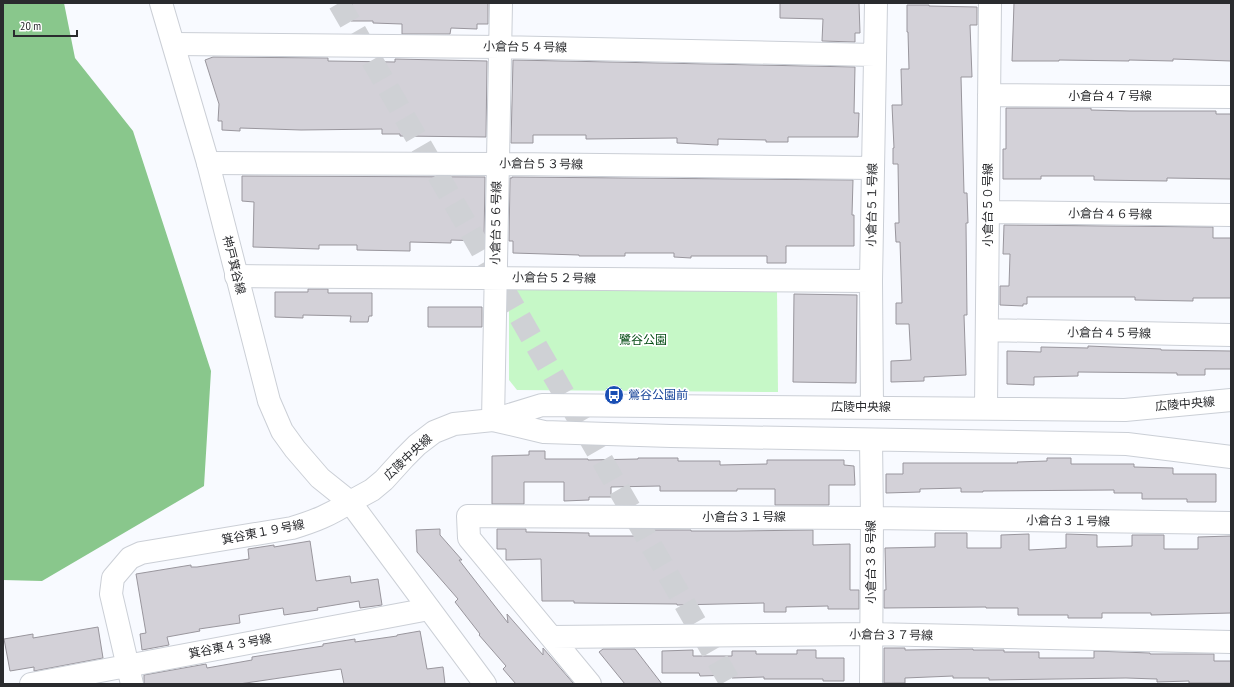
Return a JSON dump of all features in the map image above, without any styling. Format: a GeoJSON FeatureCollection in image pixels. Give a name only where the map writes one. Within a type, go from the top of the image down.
{"type":"FeatureCollection","features":[{"type":"Feature","properties":{"kind":"street","name":"神戸箕谷線"},"geometry":{"type":"LineString","coordinates":[[161,3],[208,163],[269,401],[282,431],[311,469],[350,502]]}},
{"type":"Feature","properties":{"kind":"street","name":"小倉台５６号線"},"geometry":{"type":"LineString","coordinates":[[493,420],[502,3]]}},
{"type":"Feature","properties":{"kind":"street","name":"小倉台５１号線"},"geometry":{"type":"LineString","coordinates":[[872,407],[871,282],[876,3]]}},
{"type":"Feature","properties":{"kind":"street","name":"小倉台５０号線"},"geometry":{"type":"LineString","coordinates":[[986,408],[990,3]]}},
{"type":"Feature","properties":{"kind":"street","name":"小倉台５４号線"},"geometry":{"type":"LineString","coordinates":[[174,44],[501,47],[875,55]]}},
{"type":"Feature","properties":{"kind":"street","name":"小倉台４７号線"},"geometry":{"type":"LineString","coordinates":[[988,95],[1231,97]]}},
{"type":"Feature","properties":{"kind":"street","name":"小倉台５３号線"},"geometry":{"type":"LineString","coordinates":[[208,163],[873,168]]}},
{"type":"Feature","properties":{"kind":"street","name":"小倉台４６号線"},"geometry":{"type":"LineString","coordinates":[[988,212],[1231,215]]}},
{"type":"Feature","properties":{"kind":"street","name":"小倉台５２号線"},"geometry":{"type":"LineString","coordinates":[[236,276],[871,282]]}},
{"type":"Feature","properties":{"kind":"street","name":"小倉台４５号線"},"geometry":{"type":"LineString","coordinates":[[987,330],[1231,335]]}},
{"type":"Feature","properties":{"kind":"street","name":"広陵中央線"},"geometry":{"type":"LineString","coordinates":[[350,502],[372,490],[384,480],[417,445],[434,432],[454,424],[493,420],[542,405],[1125,410],[1231,400]]}},
{"type":"Feature","properties":{"kind":"street","name":"広陵中央線"},"geometry":{"type":"LineString","coordinates":[[493,420],[544,432],[671,436],[1127,444],[1231,457]]}},
{"type":"Feature","properties":{"kind":"street","name":"小倉台３８号線"},"geometry":{"type":"LineString","coordinates":[[871,440],[871,684]]}},
{"type":"Feature","properties":{"kind":"street"},"geometry":{"type":"LineString","coordinates":[[350,502],[485,684]]}},
{"type":"Feature","properties":{"kind":"street","name":"箕谷東１９号線"},"geometry":{"type":"LineString","coordinates":[[130,675],[111,594],[113,578],[130,558],[141,553],[292,528],[313,522],[350,502]]}},
{"type":"Feature","properties":{"kind":"street","name":"小倉台３１号線"},"geometry":{"type":"LineString","coordinates":[[590,684],[469,538],[468,516],[872,518],[1231,523]]}},
{"type":"Feature","properties":{"kind":"street","name":"箕谷東４３号線"},"geometry":{"type":"LineString","coordinates":[[30,684],[130,675],[429,609]]}},
{"type":"Feature","properties":{"kind":"street","name":"小倉台３７号線"},"geometry":{"type":"LineString","coordinates":[[551,637],[871,634],[1231,642]]}},
{"type":"Feature","properties":{"kind":"green space"},"geometry":{"type":"Polygon","coordinates":[[[3,3],[64,3],[75,58],[133,131],[211,371],[204,486],[42,581],[3,580],[3,3]]]}},
{"type":"Feature","properties":{"kind":"green space","name":"鷺谷公園"},"geometry":{"type":"Polygon","coordinates":[[[519,288],[777,289],[778,392],[517,390],[509,380],[509,300],[519,288]]]}},
{"type":"Feature","properties":{"kind":"building"},"geometry":{"type":"Polygon","coordinates":[[[352,3],[488,3],[488,24],[477,24],[477,29],[451,28],[450,34],[402,34],[402,24],[373,23],[373,21],[351,21],[352,3]]]}},
{"type":"Feature","properties":{"kind":"building"},"geometry":{"type":"Polygon","coordinates":[[[780,3],[859,3],[860,33],[855,33],[855,42],[822,41],[823,19],[780,18],[780,3]]]}},
{"type":"Feature","properties":{"kind":"building"},"geometry":{"type":"Polygon","coordinates":[[[1014,3],[1231,3],[1231,61],[1173,59],[1173,61],[1012,61],[1014,3]]]}},
{"type":"Feature","properties":{"kind":"building"},"geometry":{"type":"Polygon","coordinates":[[[907,5],[977,7],[977,25],[970,25],[972,77],[961,77],[964,193],[967,193],[968,223],[966,223],[967,315],[964,315],[966,375],[924,377],[924,381],[891,382],[891,361],[911,360],[909,324],[896,324],[896,303],[902,303],[900,242],[896,242],[895,223],[899,223],[898,164],[893,164],[894,148],[892,105],[902,105],[901,69],[909,69],[907,5]]]}},
{"type":"Feature","properties":{"kind":"building"},"geometry":{"type":"Polygon","coordinates":[[[213,57],[328,58],[328,61],[395,62],[395,59],[487,61],[486,137],[400,136],[400,134],[382,134],[382,129],[301,130],[240,128],[240,131],[222,130],[222,121],[218,121],[219,104],[205,60],[213,57]]]}},
{"type":"Feature","properties":{"kind":"building"},"geometry":{"type":"Polygon","coordinates":[[[513,60],[855,67],[854,113],[859,113],[858,137],[788,137],[788,142],[718,139],[718,145],[677,143],[677,138],[586,139],[586,135],[533,135],[533,143],[511,143],[513,60]]]}},
{"type":"Feature","properties":{"kind":"building"},"geometry":{"type":"Polygon","coordinates":[[[1006,108],[1091,108],[1091,110],[1130,111],[1216,111],[1216,114],[1231,114],[1231,179],[1167,178],[1167,181],[1094,180],[1094,176],[1041,176],[1041,179],[1003,179],[1003,149],[1006,149],[1006,108]]]}},
{"type":"Feature","properties":{"kind":"building"},"geometry":{"type":"Polygon","coordinates":[[[242,176],[485,177],[484,241],[451,240],[451,243],[410,242],[410,251],[357,250],[357,245],[319,245],[319,249],[253,247],[254,202],[242,201],[242,176]]]}},
{"type":"Feature","properties":{"kind":"building"},"geometry":{"type":"Polygon","coordinates":[[[510,178],[853,180],[852,215],[854,215],[854,246],[786,246],[786,263],[767,263],[767,256],[691,256],[691,258],[674,257],[674,253],[625,253],[625,256],[579,256],[513,253],[513,241],[509,241],[510,178]]]}},
{"type":"Feature","properties":{"kind":"building"},"geometry":{"type":"Polygon","coordinates":[[[1004,225],[1213,227],[1213,238],[1231,238],[1231,298],[1193,298],[1193,301],[1135,300],[1135,297],[1027,297],[1027,304],[1023,304],[1023,306],[1000,305],[1000,286],[1009,286],[1010,254],[1003,254],[1004,225]]]}},
{"type":"Feature","properties":{"kind":"building"},"geometry":{"type":"Polygon","coordinates":[[[308,289],[328,289],[328,293],[372,293],[372,316],[369,316],[368,322],[350,322],[351,316],[303,315],[303,318],[275,317],[275,292],[308,292],[308,289]]]}},
{"type":"Feature","properties":{"kind":"building"},"geometry":{"type":"Polygon","coordinates":[[[794,294],[857,295],[856,383],[793,382],[794,294]]]}},
{"type":"Feature","properties":{"kind":"building"},"geometry":{"type":"Polygon","coordinates":[[[428,307],[482,307],[482,327],[428,327],[428,307]]]}},
{"type":"Feature","properties":{"kind":"building"},"geometry":{"type":"Polygon","coordinates":[[[1088,346],[1161,350],[1231,351],[1231,369],[1205,369],[1205,375],[1177,375],[1177,373],[1078,372],[1078,376],[1034,377],[1034,385],[1007,384],[1007,351],[1041,352],[1041,347],[1088,348],[1088,346]]]}},
{"type":"Feature","properties":{"kind":"building"},"geometry":{"type":"Polygon","coordinates":[[[529,451],[545,451],[545,459],[588,460],[678,458],[678,461],[720,461],[720,465],[767,464],[767,460],[844,460],[844,465],[854,466],[855,485],[829,485],[829,505],[775,505],[775,489],[737,489],[737,491],[660,491],[660,486],[611,487],[611,497],[589,497],[589,500],[564,501],[564,482],[524,482],[524,504],[492,504],[492,456],[529,455],[529,451]]]}},
{"type":"Feature","properties":{"kind":"building"},"geometry":{"type":"Polygon","coordinates":[[[1047,458],[1071,458],[1071,464],[1134,464],[1134,467],[1173,468],[1173,474],[1216,474],[1216,502],[1187,502],[1187,499],[1142,499],[1142,493],[1114,493],[1114,490],[961,492],[961,488],[920,489],[920,492],[886,493],[886,474],[903,474],[903,463],[1018,463],[1017,462],[1047,461],[1047,458]]]}},
{"type":"Feature","properties":{"kind":"building"},"geometry":{"type":"Polygon","coordinates":[[[440,529],[440,535],[462,560],[459,560],[508,623],[507,614],[543,655],[543,648],[574,684],[516,684],[503,669],[506,666],[479,635],[480,634],[455,602],[458,599],[417,552],[416,530],[440,529]]]}},
{"type":"Feature","properties":{"kind":"building"},"geometry":{"type":"Polygon","coordinates":[[[497,529],[526,529],[526,532],[589,533],[589,536],[639,536],[638,530],[813,530],[813,545],[850,544],[850,590],[859,590],[859,609],[828,609],[828,606],[786,607],[786,612],[764,612],[764,603],[677,605],[542,601],[541,559],[506,560],[506,549],[497,549],[497,529]]]}},
{"type":"Feature","properties":{"kind":"building"},"geometry":{"type":"Polygon","coordinates":[[[935,533],[967,533],[967,548],[1001,548],[1001,535],[1029,534],[1029,550],[1066,548],[1066,534],[1097,535],[1097,547],[1132,546],[1132,535],[1164,535],[1164,549],[1198,549],[1198,537],[1231,536],[1231,613],[1151,615],[1151,613],[1102,613],[1102,618],[1068,618],[1068,615],[1018,615],[1018,608],[884,608],[884,590],[886,590],[885,548],[935,547],[935,533]]]}},
{"type":"Feature","properties":{"kind":"building"},"geometry":{"type":"Polygon","coordinates":[[[310,541],[316,581],[350,576],[351,583],[378,579],[382,605],[360,608],[359,601],[317,608],[318,610],[284,615],[283,608],[239,615],[240,623],[199,629],[200,631],[167,637],[169,645],[142,650],[140,634],[146,633],[136,574],[191,565],[191,567],[197,567],[249,559],[248,549],[274,545],[274,547],[310,541]]]}},
{"type":"Feature","properties":{"kind":"building"},"geometry":{"type":"Polygon","coordinates":[[[98,627],[103,658],[34,671],[34,667],[10,671],[4,639],[33,634],[33,638],[98,627]]]}},
{"type":"Feature","properties":{"kind":"building"},"geometry":{"type":"Polygon","coordinates":[[[420,631],[427,669],[443,667],[445,684],[344,684],[341,669],[239,684],[144,684],[144,675],[206,664],[207,668],[252,660],[252,657],[323,646],[323,644],[355,639],[355,642],[420,631]]]}},
{"type":"Feature","properties":{"kind":"building"},"geometry":{"type":"Polygon","coordinates":[[[884,648],[905,648],[905,650],[973,649],[1004,650],[1004,652],[1039,652],[1039,658],[1094,658],[1094,651],[1150,654],[1214,654],[1214,661],[1231,661],[1231,683],[1189,683],[1189,681],[1157,682],[1157,679],[1126,678],[989,680],[989,678],[953,678],[953,676],[905,678],[905,683],[884,683],[884,648]]]}},
{"type":"Feature","properties":{"kind":"building"},"geometry":{"type":"Polygon","coordinates":[[[603,649],[635,649],[662,684],[625,684],[599,652],[603,649]]]}},
{"type":"Feature","properties":{"kind":"building"},"geometry":{"type":"Polygon","coordinates":[[[693,650],[693,656],[732,656],[732,651],[756,651],[756,654],[797,654],[797,650],[816,650],[816,658],[844,658],[844,681],[823,681],[823,679],[764,679],[764,677],[732,678],[732,675],[700,676],[699,673],[662,673],[662,651],[693,650]]]}},
{"type":"Feature","properties":{"kind":"tunnel"},"geometry":{"type":"LineString","coordinates":[[339,3],[731,684]]}},
{"type":"Feature","properties":{"kind":"place","name":"鶯谷公園前"},"geometry":{"type":"Point","coordinates":[614,395]}}]}
